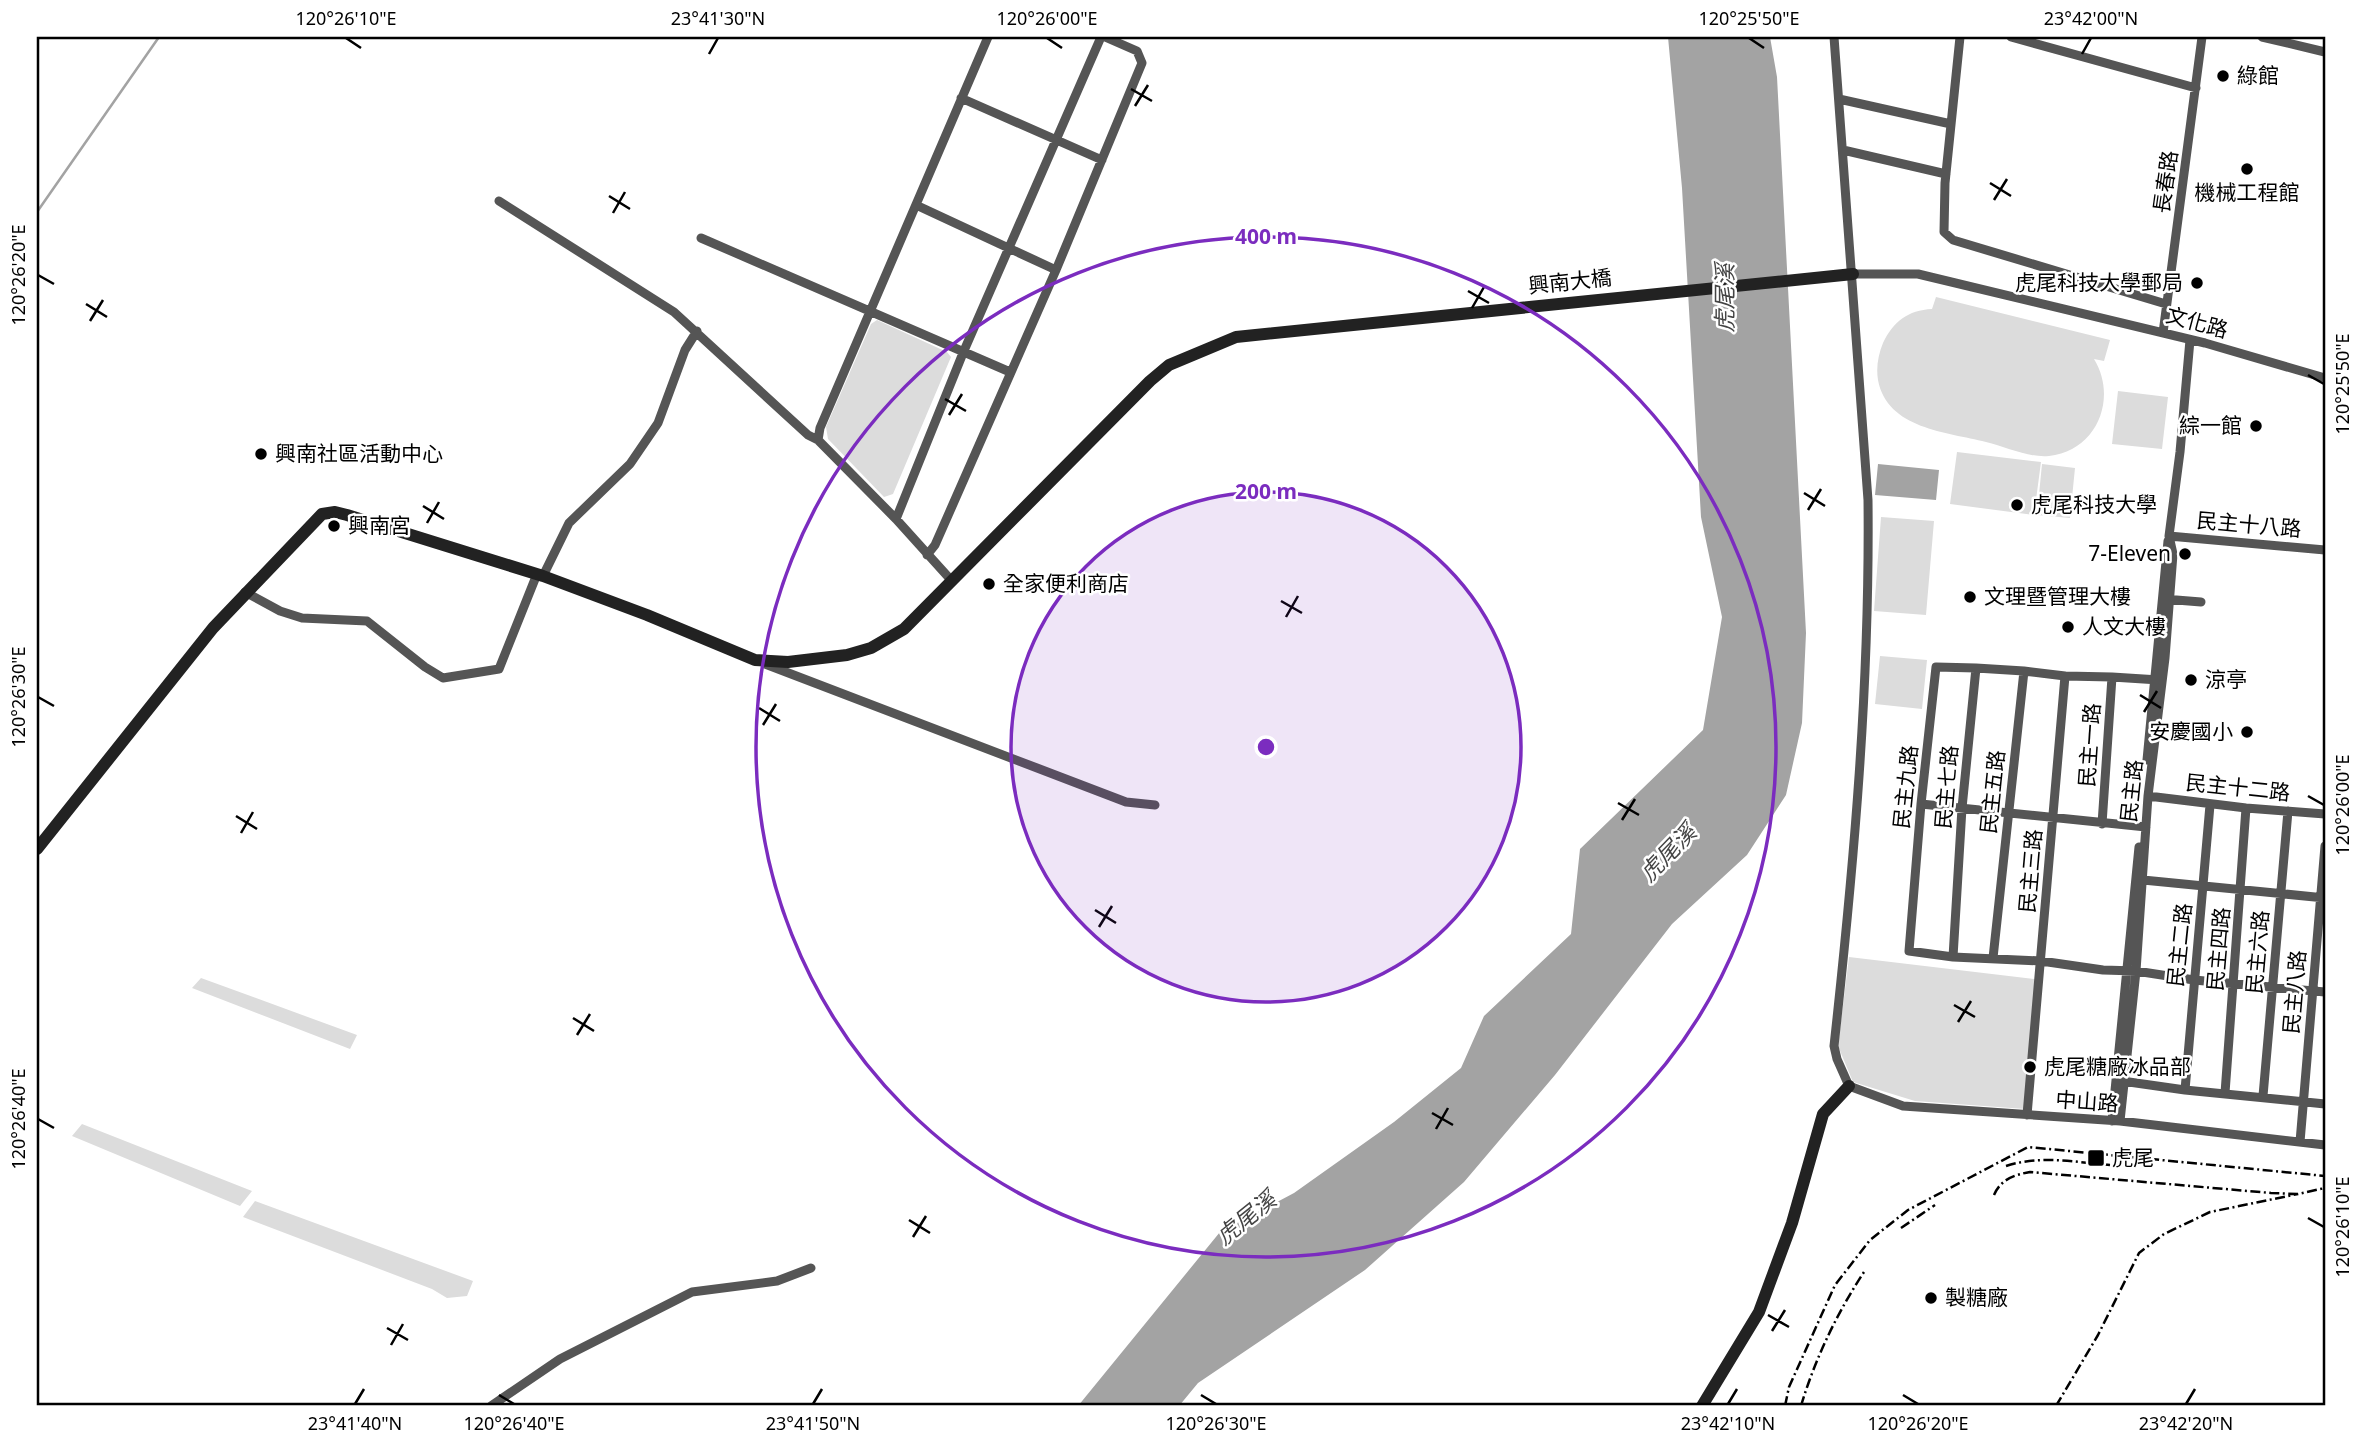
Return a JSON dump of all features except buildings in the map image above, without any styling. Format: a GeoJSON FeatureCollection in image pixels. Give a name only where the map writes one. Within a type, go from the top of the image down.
{"type":"FeatureCollection","features":[{"type":"Feature","properties":{"kind":"street"},"geometry":{"type":"LineString","coordinates":[[818,440],[820,428],[988,37]]}},
{"type":"Feature","properties":{"kind":"street"},"geometry":{"type":"LineString","coordinates":[[896,519],[962,354],[1103,37],[1136,51],[1142,63],[1102,160],[935,545],[927,555]]}},
{"type":"Feature","properties":{"kind":"street"},"geometry":{"type":"LineString","coordinates":[[1702,1406],[1759,1311],[1792,1223],[1823,1114],[1849,1086],[1834,1046],[1850,902],[1866,680],[1869,574],[1868,500],[1835,37]]}},
{"type":"Feature","properties":{"kind":"street","name":"文化路"},"geometry":{"type":"LineString","coordinates":[[1961,37],[1946,174],[1944,232],[1952,240],[2166,304]]}},
{"type":"Feature","properties":{"kind":"street"},"geometry":{"type":"LineString","coordinates":[[2011,37],[2196,88]]}},
{"type":"Feature","properties":{"kind":"street","name":"長春路"},"geometry":{"type":"LineString","coordinates":[[2163,333],[2202,37]]}},
{"type":"Feature","properties":{"kind":"street"},"geometry":{"type":"LineString","coordinates":[[2262,37],[2325,52]]}},
{"type":"Feature","properties":{"kind":"street"},"geometry":{"type":"LineString","coordinates":[[961,98],[1102,160]]}},
{"type":"Feature","properties":{"kind":"street"},"geometry":{"type":"LineString","coordinates":[[1839,99],[1951,124]]}},
{"type":"Feature","properties":{"kind":"street"},"geometry":{"type":"LineString","coordinates":[[1843,150],[1946,174]]}},
{"type":"Feature","properties":{"kind":"street"},"geometry":{"type":"LineString","coordinates":[[499,201],[674,312],[808,435],[818,440],[896,519],[951,580]]}},
{"type":"Feature","properties":{"kind":"street"},"geometry":{"type":"LineString","coordinates":[[916,205],[1056,270]]}},
{"type":"Feature","properties":{"kind":"street"},"geometry":{"type":"LineString","coordinates":[[701,238],[962,354],[1010,372]]}},
{"type":"Feature","properties":{"kind":"street","name":"文化路"},"geometry":{"type":"LineString","coordinates":[[1853,274],[1918,274],[2163,333],[2325,378]]}},
{"type":"Feature","properties":{"kind":"street","name":"興南大橋"},"geometry":{"type":"LineString","coordinates":[[245,592],[322,513],[328,512],[346,515],[540,575],[648,615],[755,660],[788,662],[848,655],[871,648],[904,629],[1169,365],[1236,337],[1853,274]]}},
{"type":"Feature","properties":{"kind":"street"},"geometry":{"type":"LineString","coordinates":[[37,849],[184,662],[245,592],[280,611],[302,618],[367,621],[443,678],[499,669],[540,575],[569,523],[630,464],[658,423],[685,350],[696,331]]}},
{"type":"Feature","properties":{"kind":"street","name":"民主路"},"geometry":{"type":"LineString","coordinates":[[2116,1121],[2143,880],[2143,827],[2166,599],[2174,554],[2169,536],[2190,340]]}},
{"type":"Feature","properties":{"kind":"street","name":"民主十八路"},"geometry":{"type":"LineString","coordinates":[[2169,536],[2325,550]]}},
{"type":"Feature","properties":{"kind":"street"},"geometry":{"type":"LineString","coordinates":[[2166,599],[2201,602]]}},
{"type":"Feature","properties":{"kind":"street"},"geometry":{"type":"LineString","coordinates":[[755,660],[1126,802],[1154,804]]}},
{"type":"Feature","properties":{"kind":"street","name":"民主九路"},"geometry":{"type":"LineString","coordinates":[[1953,957],[1909,951],[1921,804],[1937,667],[1976,668]]}},
{"type":"Feature","properties":{"kind":"street"},"geometry":{"type":"LineString","coordinates":[[1976,668],[2065,676],[2112,677]]}},
{"type":"Feature","properties":{"kind":"street","name":"民主七路"},"geometry":{"type":"LineString","coordinates":[[1953,957],[1962,808],[1976,668]]}},
{"type":"Feature","properties":{"kind":"street","name":"民主五路"},"geometry":{"type":"LineString","coordinates":[[1993,958],[2024,671]]}},
{"type":"Feature","properties":{"kind":"street","name":"民主三路"},"geometry":{"type":"LineString","coordinates":[[2027,1115],[2065,676]]}},
{"type":"Feature","properties":{"kind":"street","name":"民主一路"},"geometry":{"type":"LineString","coordinates":[[2102,824],[2112,677],[2159,680]]}},
{"type":"Feature","properties":{"kind":"street"},"geometry":{"type":"LineString","coordinates":[[2131,970],[2159,680]]}},
{"type":"Feature","properties":{"kind":"street","name":"民主十二路"},"geometry":{"type":"LineString","coordinates":[[2148,796],[2325,814]]}},
{"type":"Feature","properties":{"kind":"street"},"geometry":{"type":"LineString","coordinates":[[1921,804],[2143,827]]}},
{"type":"Feature","properties":{"kind":"street","name":"民主二路"},"geometry":{"type":"LineString","coordinates":[[2185,1090],[2210,804]]}},
{"type":"Feature","properties":{"kind":"street","name":"民主四路"},"geometry":{"type":"LineString","coordinates":[[2225,1093],[2246,808]]}},
{"type":"Feature","properties":{"kind":"street","name":"民主六路"},"geometry":{"type":"LineString","coordinates":[[2263,1096],[2288,811]]}},
{"type":"Feature","properties":{"kind":"street","name":"民主八路"},"geometry":{"type":"LineString","coordinates":[[2301,1142],[2302,1101],[2323,897],[2325,846]]}},
{"type":"Feature","properties":{"kind":"street"},"geometry":{"type":"LineString","coordinates":[[2143,880],[2323,897]]}},
{"type":"Feature","properties":{"kind":"street"},"geometry":{"type":"LineString","coordinates":[[1953,957],[2041,961],[2103,970],[2131,970],[2194,980],[2325,992]]}},
{"type":"Feature","properties":{"kind":"street"},"geometry":{"type":"LineString","coordinates":[[2120,1081],[2325,1104]]}},
{"type":"Feature","properties":{"kind":"street","name":"中山路"},"geometry":{"type":"LineString","coordinates":[[1849,1086],[1903,1106],[2116,1121],[2325,1145]]}},
{"type":"Feature","properties":{"kind":"street"},"geometry":{"type":"LineString","coordinates":[[491,1406],[561,1359],[692,1292],[777,1281],[811,1268]]}},
{"type":"Feature","properties":{"kind":"shaded area"},"geometry":{"type":"Polygon","coordinates":[[[1936,297],[2110,340],[2104,361],[2094,359],[2104,390],[2103,406],[2091,433],[2080,444],[2066,452],[2049,456],[2034,455],[1921,426],[1893,409],[1878,380],[1878,362],[1883,343],[1902,319],[1916,312],[1932,309],[1936,297]]]}},
{"type":"Feature","properties":{"kind":"shaded area"},"geometry":{"type":"Polygon","coordinates":[[[877,320],[947,352],[951,357],[893,494],[884,497],[828,439],[826,427],[871,324],[877,320]]]}},
{"type":"Feature","properties":{"kind":"shaded area"},"geometry":{"type":"Polygon","coordinates":[[[2118,391],[2168,397],[2162,449],[2112,444],[2118,391]]]}},
{"type":"Feature","properties":{"kind":"shaded area"},"geometry":{"type":"Polygon","coordinates":[[[1957,452],[2041,462],[2034,515],[1950,504],[1957,452]]]}},
{"type":"Feature","properties":{"kind":"shaded area"},"geometry":{"type":"Polygon","coordinates":[[[2042,464],[2075,468],[2070,518],[2037,515],[2042,464]]]}},
{"type":"Feature","properties":{"kind":"shaded area"},"geometry":{"type":"Polygon","coordinates":[[[1881,517],[1934,521],[1926,615],[1874,611],[1881,517]]]}},
{"type":"Feature","properties":{"kind":"shaded area"},"geometry":{"type":"Polygon","coordinates":[[[1880,656],[1927,660],[1922,709],[1875,704],[1880,656]]]}},
{"type":"Feature","properties":{"kind":"shaded area"},"geometry":{"type":"Polygon","coordinates":[[[1849,957],[2035,979],[2025,1109],[1915,1101],[1853,1082],[1838,1046],[1849,957]]]}},
{"type":"Feature","properties":{"kind":"shaded area"},"geometry":{"type":"Polygon","coordinates":[[[201,978],[357,1035],[350,1049],[192,988],[201,978]]]}},
{"type":"Feature","properties":{"kind":"shaded area"},"geometry":{"type":"Polygon","coordinates":[[[82,1124],[252,1191],[240,1206],[72,1136],[82,1124]]]}},
{"type":"Feature","properties":{"kind":"shaded area"},"geometry":{"type":"Polygon","coordinates":[[[255,1201],[473,1281],[467,1296],[447,1298],[432,1289],[243,1217],[255,1201]]]}},
{"type":"Feature","properties":{"kind":"water","name":"虎尾溪"},"geometry":{"type":"Polygon","coordinates":[[[1668,37],[1770,37],[1777,77],[1806,633],[1802,723],[1786,795],[1747,855],[1672,924],[1555,1075],[1464,1182],[1365,1270],[1198,1383],[1179,1406],[1078,1406],[1220,1232],[1294,1193],[1394,1122],[1461,1068],[1484,1016],[1571,934],[1580,849],[1703,730],[1722,617],[1701,517],[1682,188],[1668,37]]]}},
{"type":"Feature","properties":{"kind":"water"},"geometry":{"type":"Polygon","coordinates":[[[1878,464],[1939,470],[1936,500],[1875,495],[1878,464]]]}},
{"type":"Feature","properties":{"kind":"waterway"},"geometry":{"type":"LineString","coordinates":[[37,212],[159,37]]}},
{"type":"Feature","properties":{"kind":"railway"},"geometry":{"type":"LineString","coordinates":[[1785,1406],[1789,1387],[1835,1285],[1870,1240],[1908,1210],[2028,1147],[2325,1176]]}},
{"type":"Feature","properties":{"kind":"railway"},"geometry":{"type":"LineString","coordinates":[[2006,1166],[2044,1160],[2110,1165]]}},
{"type":"Feature","properties":{"kind":"railway"},"geometry":{"type":"LineString","coordinates":[[1994,1195],[2000,1185],[2009,1179],[2030,1172],[2271,1193],[2298,1194],[2325,1188]]}},
{"type":"Feature","properties":{"kind":"railway"},"geometry":{"type":"LineString","coordinates":[[2056,1406],[2098,1335],[2139,1253],[2164,1234],[2210,1212],[2298,1194]]}},
{"type":"Feature","properties":{"kind":"railway"},"geometry":{"type":"LineString","coordinates":[[1901,1228],[1935,1205]]}},
{"type":"Feature","properties":{"kind":"railway"},"geometry":{"type":"LineString","coordinates":[[1801,1406],[1828,1337],[1864,1272]]}},
{"type":"Feature","properties":{"kind":"place","name":"綠館"},"geometry":{"type":"Point","coordinates":[2223,76]}},
{"type":"Feature","properties":{"kind":"place","name":"機械工程館"},"geometry":{"type":"Point","coordinates":[2247,169]}},
{"type":"Feature","properties":{"kind":"place","name":"虎尾科技大學郵局"},"geometry":{"type":"Point","coordinates":[2197,283]}},
{"type":"Feature","properties":{"kind":"place","name":"綜一館"},"geometry":{"type":"Point","coordinates":[2256,426]}},
{"type":"Feature","properties":{"kind":"place","name":"興南社區活動中心"},"geometry":{"type":"Point","coordinates":[261,454]}},
{"type":"Feature","properties":{"kind":"place","name":"虎尾科技大學"},"geometry":{"type":"Point","coordinates":[2017,505]}},
{"type":"Feature","properties":{"kind":"place","name":"興南宮"},"geometry":{"type":"Point","coordinates":[334,526]}},
{"type":"Feature","properties":{"kind":"place","name":"7-Eleven"},"geometry":{"type":"Point","coordinates":[2185,554]}},
{"type":"Feature","properties":{"kind":"place","name":"全家便利商店"},"geometry":{"type":"Point","coordinates":[989,584]}},
{"type":"Feature","properties":{"kind":"place","name":"文理暨管理大樓"},"geometry":{"type":"Point","coordinates":[1970,597]}},
{"type":"Feature","properties":{"kind":"place","name":"人文大樓"},"geometry":{"type":"Point","coordinates":[2068,627]}},
{"type":"Feature","properties":{"kind":"place","name":"涼亭"},"geometry":{"type":"Point","coordinates":[2191,680]}},
{"type":"Feature","properties":{"kind":"place","name":"安慶國小"},"geometry":{"type":"Point","coordinates":[2247,732]}},
{"type":"Feature","properties":{"kind":"place","name":"虎尾糖廠冰品部"},"geometry":{"type":"Point","coordinates":[2030,1067]}},
{"type":"Feature","properties":{"kind":"place","name":"虎尾"},"geometry":{"type":"Point","coordinates":[2096,1158]}},
{"type":"Feature","properties":{"kind":"place","name":"製糖廠"},"geometry":{"type":"Point","coordinates":[1931,1298]}}]}
